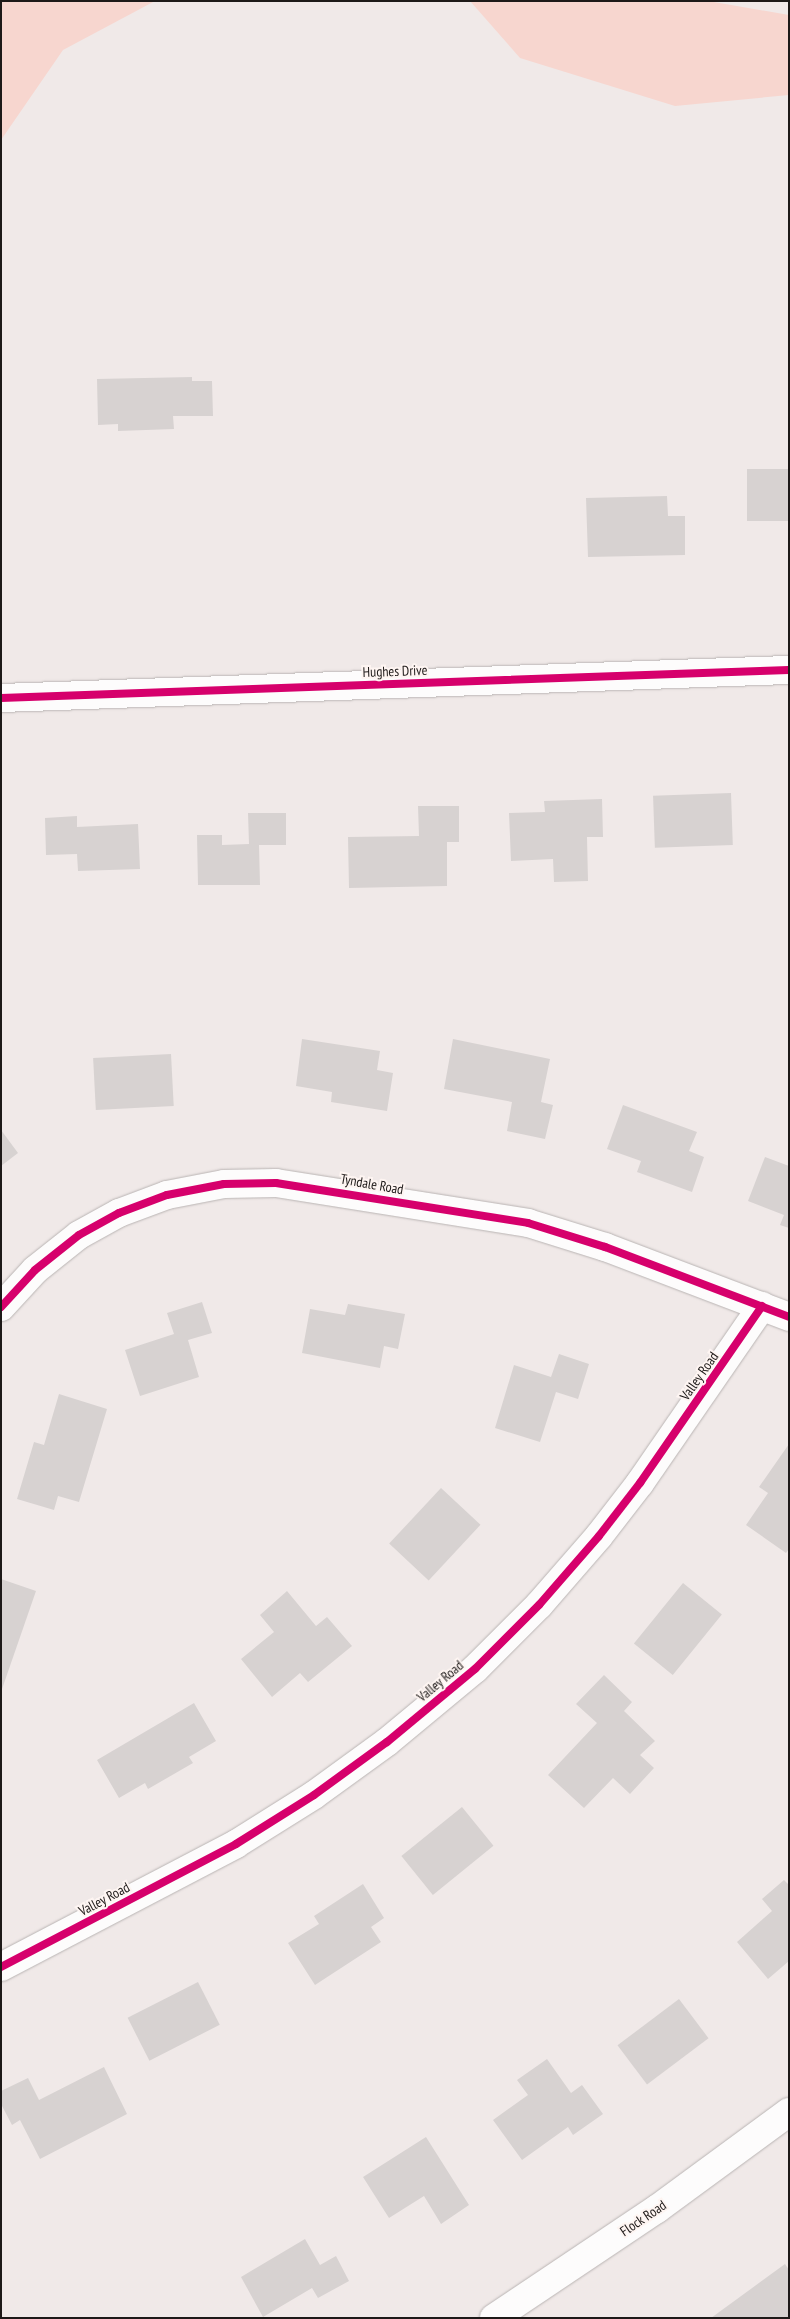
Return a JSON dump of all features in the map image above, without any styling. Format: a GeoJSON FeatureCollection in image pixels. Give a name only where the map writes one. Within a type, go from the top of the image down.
{"type":"FeatureCollection","features":[{"type":"Feature","properties":{"kind":"street","name":"Hughes Drive"},"geometry":{"type":"LineString","coordinates":[[1,698],[789,670]]}},
{"type":"Feature","properties":{"kind":"street","name":"Tyndale Road"},"geometry":{"type":"LineString","coordinates":[[1,1307],[42,1265],[79,1235],[119,1213],[168,1195],[224,1184],[276,1182],[528,1223],[605,1246],[762,1306]]}},
{"type":"Feature","properties":{"kind":"street"},"geometry":{"type":"LineString","coordinates":[[762,1306],[789,1317]]}},
{"type":"Feature","properties":{"kind":"street","name":"Valley Road"},"geometry":{"type":"LineString","coordinates":[[1,1967],[236,1844],[306,1800],[387,1742],[475,1669],[539,1605],[599,1536],[640,1483],[762,1306]]}},
{"type":"Feature","properties":{"kind":"street","name":"Flock Road"},"geometry":{"type":"LineString","coordinates":[[494,2318],[657,2209],[789,2112]]}},
{"type":"Feature","properties":{"kind":"shaded area"},"geometry":{"type":"Polygon","coordinates":[[[1,1],[155,1],[63,50],[1,140],[1,1]]]}},
{"type":"Feature","properties":{"kind":"shaded area"},"geometry":{"type":"Polygon","coordinates":[[[470,1],[708,1],[789,15],[789,95],[675,106],[520,58],[470,1]]]}},
{"type":"Feature","properties":{"kind":"building"},"geometry":{"type":"Polygon","coordinates":[[[192,377],[192,381],[212,381],[213,416],[173,416],[174,429],[118,431],[118,424],[98,425],[97,379],[192,377]]]}},
{"type":"Feature","properties":{"kind":"building"},"geometry":{"type":"Polygon","coordinates":[[[747,469],[789,469],[789,521],[747,521],[747,469]]]}},
{"type":"Feature","properties":{"kind":"building"},"geometry":{"type":"Polygon","coordinates":[[[667,496],[668,516],[685,516],[685,555],[588,557],[586,498],[667,496]]]}},
{"type":"Feature","properties":{"kind":"building"},"geometry":{"type":"Polygon","coordinates":[[[731,793],[733,845],[655,848],[653,796],[731,793]]]}},
{"type":"Feature","properties":{"kind":"building"},"geometry":{"type":"Polygon","coordinates":[[[602,799],[603,837],[587,837],[588,881],[554,882],[553,859],[511,861],[509,813],[545,812],[544,801],[602,799]]]}},
{"type":"Feature","properties":{"kind":"building"},"geometry":{"type":"Polygon","coordinates":[[[418,806],[459,806],[459,842],[447,842],[447,886],[349,888],[348,837],[419,836],[418,806]]]}},
{"type":"Feature","properties":{"kind":"building"},"geometry":{"type":"Polygon","coordinates":[[[248,813],[286,813],[286,845],[259,845],[260,885],[198,885],[197,835],[222,835],[222,845],[249,844],[248,813]]]}},
{"type":"Feature","properties":{"kind":"building"},"geometry":{"type":"Polygon","coordinates":[[[77,816],[77,827],[138,824],[140,869],[78,871],[77,854],[46,855],[45,818],[77,816]]]}},
{"type":"Feature","properties":{"kind":"building"},"geometry":{"type":"Polygon","coordinates":[[[302,1039],[380,1051],[377,1070],[393,1073],[387,1111],[331,1102],[332,1092],[296,1086],[302,1039]]]}},
{"type":"Feature","properties":{"kind":"building"},"geometry":{"type":"Polygon","coordinates":[[[453,1039],[550,1059],[541,1102],[553,1105],[545,1139],[507,1131],[512,1102],[444,1089],[453,1039]]]}},
{"type":"Feature","properties":{"kind":"building"},"geometry":{"type":"Polygon","coordinates":[[[171,1054],[174,1106],[96,1110],[93,1058],[171,1054]]]}},
{"type":"Feature","properties":{"kind":"building"},"geometry":{"type":"Polygon","coordinates":[[[623,1105],[697,1132],[689,1151],[704,1157],[692,1192],[637,1172],[641,1161],[607,1149],[623,1105]]]}},
{"type":"Feature","properties":{"kind":"building"},"geometry":{"type":"Polygon","coordinates":[[[1,1130],[18,1153],[1,1166],[1,1130]]]}},
{"type":"Feature","properties":{"kind":"building"},"geometry":{"type":"Polygon","coordinates":[[[765,1157],[789,1166],[789,1228],[780,1225],[784,1215],[748,1201],[765,1157]]]}},
{"type":"Feature","properties":{"kind":"building"},"geometry":{"type":"Polygon","coordinates":[[[202,1302],[212,1333],[188,1340],[199,1377],[140,1396],[125,1350],[174,1334],[167,1313],[202,1302]]]}},
{"type":"Feature","properties":{"kind":"building"},"geometry":{"type":"Polygon","coordinates":[[[348,1304],[405,1314],[398,1349],[384,1346],[380,1368],[302,1353],[310,1309],[345,1315],[348,1304]]]}},
{"type":"Feature","properties":{"kind":"building"},"geometry":{"type":"Polygon","coordinates":[[[559,1354],[589,1364],[578,1399],[556,1392],[540,1442],[495,1428],[514,1365],[551,1377],[559,1354]]]}},
{"type":"Feature","properties":{"kind":"building"},"geometry":{"type":"Polygon","coordinates":[[[59,1394],[107,1409],[79,1502],[58,1496],[54,1510],[17,1499],[34,1442],[44,1445],[59,1394]]]}},
{"type":"Feature","properties":{"kind":"building"},"geometry":{"type":"Polygon","coordinates":[[[789,1444],[789,1549],[786,1553],[746,1525],[768,1493],[759,1487],[789,1444]]]}},
{"type":"Feature","properties":{"kind":"building"},"geometry":{"type":"Polygon","coordinates":[[[441,1488],[480,1525],[429,1580],[389,1544],[441,1488]]]}},
{"type":"Feature","properties":{"kind":"building"},"geometry":{"type":"Polygon","coordinates":[[[1,1579],[36,1591],[2,1689],[1,1689],[1,1579]]]}},
{"type":"Feature","properties":{"kind":"building"},"geometry":{"type":"Polygon","coordinates":[[[683,1583],[722,1614],[673,1675],[634,1644],[683,1583]]]}},
{"type":"Feature","properties":{"kind":"building"},"geometry":{"type":"Polygon","coordinates":[[[287,1591],[316,1626],[327,1617],[352,1646],[308,1682],[300,1673],[272,1697],[241,1659],[274,1632],[260,1615],[287,1591]]]}},
{"type":"Feature","properties":{"kind":"building"},"geometry":{"type":"Polygon","coordinates":[[[604,1675],[632,1702],[624,1711],[655,1741],[640,1755],[654,1768],[630,1794],[613,1778],[584,1808],[548,1775],[597,1723],[576,1704],[604,1675]]]}},
{"type":"Feature","properties":{"kind":"building"},"geometry":{"type":"Polygon","coordinates":[[[194,1703],[216,1741],[189,1757],[193,1763],[148,1789],[145,1783],[119,1798],[97,1760],[194,1703]]]}},
{"type":"Feature","properties":{"kind":"building"},"geometry":{"type":"Polygon","coordinates":[[[462,1807],[493,1846],[433,1895],[401,1856],[462,1807]]]}},
{"type":"Feature","properties":{"kind":"building"},"geometry":{"type":"Polygon","coordinates":[[[784,1880],[789,1885],[789,1961],[768,1979],[737,1942],[772,1911],[762,1899],[784,1880]]]}},
{"type":"Feature","properties":{"kind":"building"},"geometry":{"type":"Polygon","coordinates":[[[363,1884],[384,1918],[371,1927],[381,1942],[315,1985],[288,1943],[319,1924],[314,1916],[363,1884]]]}},
{"type":"Feature","properties":{"kind":"building"},"geometry":{"type":"Polygon","coordinates":[[[198,1982],[220,2025],[149,2061],[128,2018],[198,1982]]]}},
{"type":"Feature","properties":{"kind":"building"},"geometry":{"type":"Polygon","coordinates":[[[679,1999],[708,2038],[647,2084],[618,2045],[679,1999]]]}},
{"type":"Feature","properties":{"kind":"building"},"geometry":{"type":"Polygon","coordinates":[[[547,2059],[571,2093],[582,2085],[603,2114],[573,2135],[568,2127],[522,2160],[493,2120],[528,2095],[517,2080],[547,2059]]]}},
{"type":"Feature","properties":{"kind":"building"},"geometry":{"type":"Polygon","coordinates":[[[104,2067],[127,2114],[40,2159],[20,2120],[12,2125],[1,2104],[1,2091],[28,2078],[39,2100],[104,2067]]]}},
{"type":"Feature","properties":{"kind":"building"},"geometry":{"type":"Polygon","coordinates":[[[426,2137],[469,2205],[441,2224],[424,2196],[389,2218],[363,2177],[426,2137]]]}},
{"type":"Feature","properties":{"kind":"building"},"geometry":{"type":"Polygon","coordinates":[[[305,2239],[320,2265],[336,2256],[349,2281],[318,2298],[312,2288],[263,2317],[241,2277],[305,2239]]]}},
{"type":"Feature","properties":{"kind":"building"},"geometry":{"type":"Polygon","coordinates":[[[785,2264],[789,2270],[789,2318],[711,2318],[785,2264]]]}},
{"type":"Feature","properties":{"kind":"cycle path"},"geometry":{"type":"LineString","coordinates":[[1,698],[789,670]]}},
{"type":"Feature","properties":{"kind":"cycle path"},"geometry":{"type":"LineString","coordinates":[[1,1307],[35,1270],[79,1235],[119,1213],[167,1195],[224,1184],[276,1183],[528,1223],[605,1247],[789,1317]]}},
{"type":"Feature","properties":{"kind":"cycle path"},"geometry":{"type":"LineString","coordinates":[[1,1967],[236,1844],[314,1795],[387,1742],[475,1669],[539,1605],[599,1536],[640,1483],[762,1306]]}}]}
